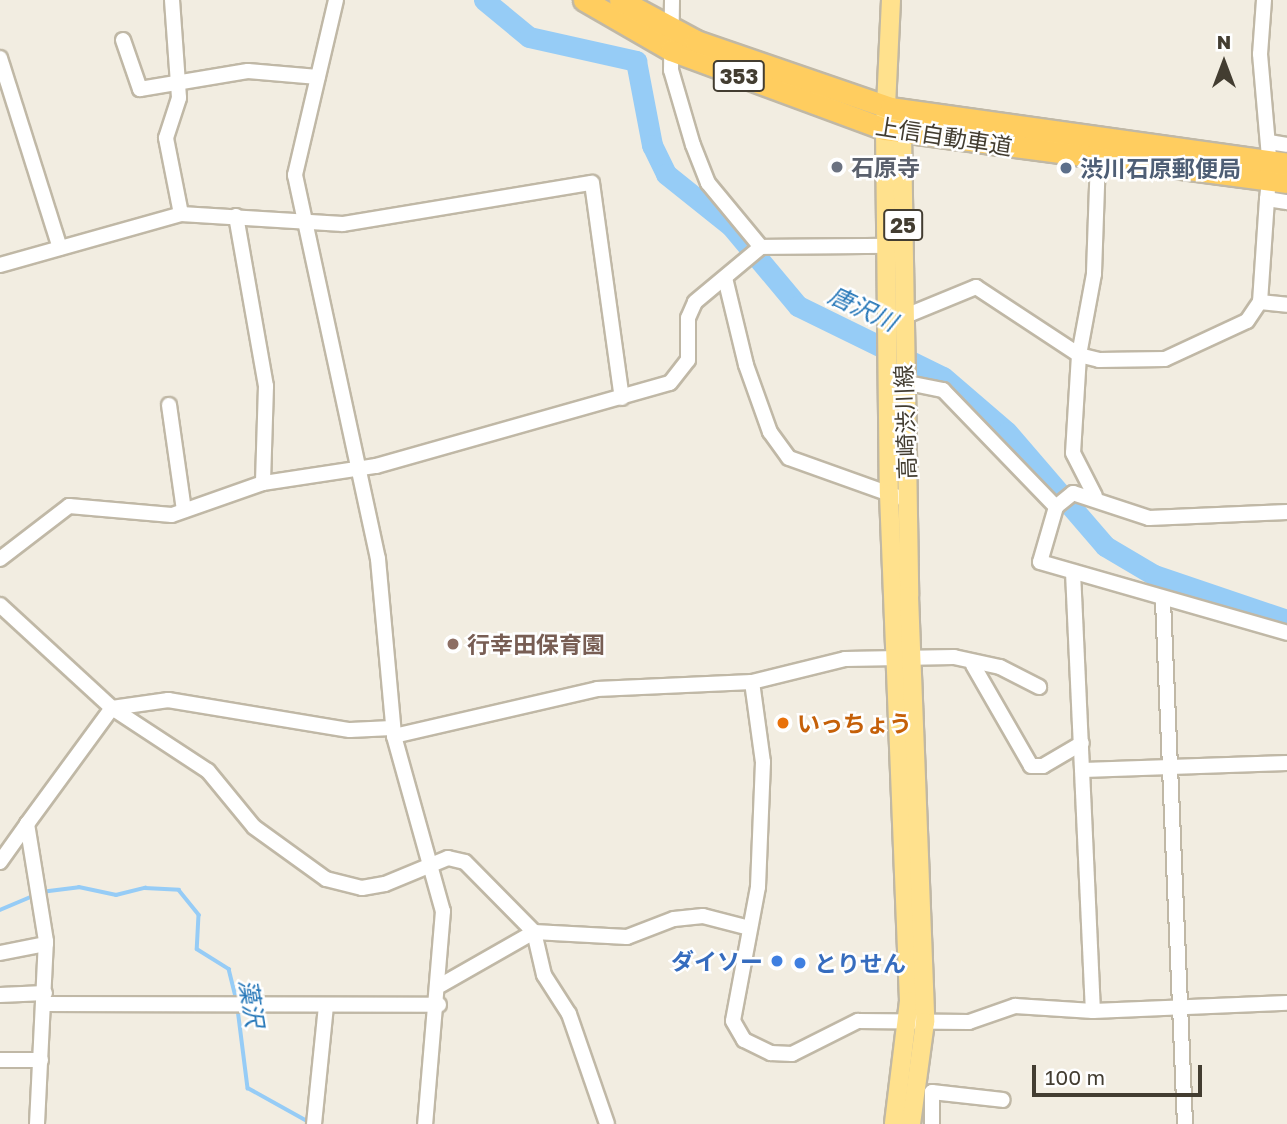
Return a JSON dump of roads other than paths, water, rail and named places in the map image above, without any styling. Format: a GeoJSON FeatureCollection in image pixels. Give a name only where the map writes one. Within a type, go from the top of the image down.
{"type":"FeatureCollection","features":[{"type":"Feature","properties":{"kind":"highway","name":"上信自動車道"},"geometry":{"type":"LineString","coordinates":[[584,0],[671,50],[894,131],[1098,158],[1275,171]]}},
{"type":"Feature","properties":{"kind":"highway","name":"上信自動車道"},"geometry":{"type":"LineString","coordinates":[[620,0],[670,28],[891,108],[1275,171]]}},
{"type":"Feature","properties":{"kind":"main road","name":"25"},"geometry":{"type":"LineString","coordinates":[[891,0],[891,108]]}},
{"type":"Feature","properties":{"kind":"main road","name":"高崎渋川線"},"geometry":{"type":"LineString","coordinates":[[891,108],[903,317],[895,342]]}},
{"type":"Feature","properties":{"kind":"main road","name":"高崎渋川線"},"geometry":{"type":"LineString","coordinates":[[894,131],[886,246],[908,500],[903,658]]}},
{"type":"Feature","properties":{"kind":"main road","name":"高崎渋川線"},"geometry":{"type":"LineString","coordinates":[[898,373],[889,494],[903,658],[917,1022]]}},
{"type":"Feature","properties":{"kind":"main road","name":"25"},"geometry":{"type":"LineString","coordinates":[[894,1124],[917,1022]]}},
{"type":"Feature","properties":{"kind":"main road","name":"25"},"geometry":{"type":"LineString","coordinates":[[911,1124],[917,1022]]}},
{"type":"Feature","properties":{"kind":"street"},"geometry":{"type":"LineString","coordinates":[[172,0],[177,113],[166,138],[181,214]]}},
{"type":"Feature","properties":{"kind":"street"},"geometry":{"type":"LineString","coordinates":[[336,0],[295,175],[302,220],[378,558],[393,732],[433,867],[443,920],[441,985],[425,1124]]}},
{"type":"Feature","properties":{"kind":"street"},"geometry":{"type":"LineString","coordinates":[[672,0],[671,70],[708,183],[761,247]]}},
{"type":"Feature","properties":{"kind":"street"},"geometry":{"type":"LineString","coordinates":[[903,317],[976,287],[1079,355],[1118,362],[1165,359],[1247,321],[1260,302],[1275,171],[1260,54],[1264,0]]}},
{"type":"Feature","properties":{"kind":"street"},"geometry":{"type":"LineString","coordinates":[[123,40],[134,85],[147,90],[177,81],[248,71],[317,78]]}},
{"type":"Feature","properties":{"kind":"street"},"geometry":{"type":"LineString","coordinates":[[0,58],[60,248]]}},
{"type":"Feature","properties":{"kind":"street"},"geometry":{"type":"LineString","coordinates":[[1287,145],[1275,171],[1287,202]]}},
{"type":"Feature","properties":{"kind":"street"},"geometry":{"type":"LineString","coordinates":[[1096,496],[1073,453],[1079,355],[1094,274],[1098,158]]}},
{"type":"Feature","properties":{"kind":"street"},"geometry":{"type":"LineString","coordinates":[[0,265],[181,214],[343,224],[592,183],[622,398]]}},
{"type":"Feature","properties":{"kind":"street"},"geometry":{"type":"LineString","coordinates":[[236,216],[266,386],[263,483]]}},
{"type":"Feature","properties":{"kind":"street"},"geometry":{"type":"LineString","coordinates":[[0,559],[69,506],[121,514],[184,510],[263,483],[359,468],[622,398],[682,374],[689,311],[761,247],[886,246]]}},
{"type":"Feature","properties":{"kind":"street"},"geometry":{"type":"LineString","coordinates":[[725,278],[746,365],[771,432],[789,458],[908,500]]}},
{"type":"Feature","properties":{"kind":"street"},"geometry":{"type":"LineString","coordinates":[[1260,302],[1287,305]]}},
{"type":"Feature","properties":{"kind":"street"},"geometry":{"type":"LineString","coordinates":[[898,373],[943,390],[1056,507]]}},
{"type":"Feature","properties":{"kind":"street"},"geometry":{"type":"LineString","coordinates":[[169,405],[184,510]]}},
{"type":"Feature","properties":{"kind":"street"},"geometry":{"type":"LineString","coordinates":[[1287,512],[1149,518],[1096,496],[1073,493],[1056,507],[1040,562],[1163,601],[1287,633]]}},
{"type":"Feature","properties":{"kind":"street"},"geometry":{"type":"LineString","coordinates":[[1073,572],[1093,1012]]}},
{"type":"Feature","properties":{"kind":"street"},"geometry":{"type":"LineString","coordinates":[[1163,601],[1185,1124]]}},
{"type":"Feature","properties":{"kind":"street"},"geometry":{"type":"LineString","coordinates":[[0,606],[113,708],[208,771],[254,827],[326,879],[362,888],[433,867],[448,858],[465,862],[534,932],[544,975],[569,1014],[607,1124]]}},
{"type":"Feature","properties":{"kind":"street"},"geometry":{"type":"LineString","coordinates":[[0,862],[113,708],[168,700],[350,730],[393,732],[597,689],[752,682],[845,659],[954,657],[973,665],[1000,667],[1039,687]]}},
{"type":"Feature","properties":{"kind":"street"},"geometry":{"type":"LineString","coordinates":[[973,665],[1031,766],[1044,766],[1082,743]]}},
{"type":"Feature","properties":{"kind":"street"},"geometry":{"type":"LineString","coordinates":[[752,682],[762,762],[758,887],[733,1021],[744,1040],[771,1054],[792,1054],[858,1021],[969,1022],[1015,1006],[1093,1012],[1287,1003]]}},
{"type":"Feature","properties":{"kind":"street"},"geometry":{"type":"LineString","coordinates":[[1083,770],[1287,763]]}},
{"type":"Feature","properties":{"kind":"street"},"geometry":{"type":"LineString","coordinates":[[27,824],[46,944],[37,1124]]}},
{"type":"Feature","properties":{"kind":"street"},"geometry":{"type":"LineString","coordinates":[[441,985],[534,932],[627,937],[674,919],[703,916],[749,928]]}},
{"type":"Feature","properties":{"kind":"street"},"geometry":{"type":"LineString","coordinates":[[0,953],[46,944]]}},
{"type":"Feature","properties":{"kind":"street"},"geometry":{"type":"LineString","coordinates":[[0,995],[45,999],[326,1006],[439,1005]]}},
{"type":"Feature","properties":{"kind":"street"},"geometry":{"type":"LineString","coordinates":[[314,1124],[326,1006]]}},
{"type":"Feature","properties":{"kind":"street"},"geometry":{"type":"LineString","coordinates":[[0,1060],[41,1060]]}},
{"type":"Feature","properties":{"kind":"street"},"geometry":{"type":"LineString","coordinates":[[932,1124],[932,1091],[1003,1100]]}},
{"type":"Feature","properties":{"kind":"waterway","name":"唐沢川"},"geometry":{"type":"LineString","coordinates":[[484,0],[529,37],[636,61],[652,145],[666,174],[731,226],[798,306],[943,377],[1007,432],[1105,546],[1154,575],[1287,620]]}},
{"type":"Feature","properties":{"kind":"waterway","name":"藻沢"},"geometry":{"type":"LineString","coordinates":[[41,892],[79,887],[116,895],[145,888],[179,890],[199,915],[197,949],[229,969],[237,1002]]}},
{"type":"Feature","properties":{"kind":"waterway","name":"藻沢"},"geometry":{"type":"LineString","coordinates":[[0,910],[33,896]]}},
{"type":"Feature","properties":{"kind":"waterway","name":"藻沢"},"geometry":{"type":"LineString","coordinates":[[238,1009],[248,1088],[309,1122]]}},
{"type":"Feature","properties":{"kind":"place","name":"石原寺"},"geometry":{"type":"Point","coordinates":[837,167]}},
{"type":"Feature","properties":{"kind":"place","name":"渋川石原郵便局"},"geometry":{"type":"Point","coordinates":[1066,168]}},
{"type":"Feature","properties":{"kind":"place","name":"行幸田保育園"},"geometry":{"type":"Point","coordinates":[453,644]}},
{"type":"Feature","properties":{"kind":"place","name":"いっちょう"},"geometry":{"type":"Point","coordinates":[783,723]}},
{"type":"Feature","properties":{"kind":"place","name":"ダイソー"},"geometry":{"type":"Point","coordinates":[777,961]}},
{"type":"Feature","properties":{"kind":"place","name":"とりせん"},"geometry":{"type":"Point","coordinates":[800,963]}}]}
